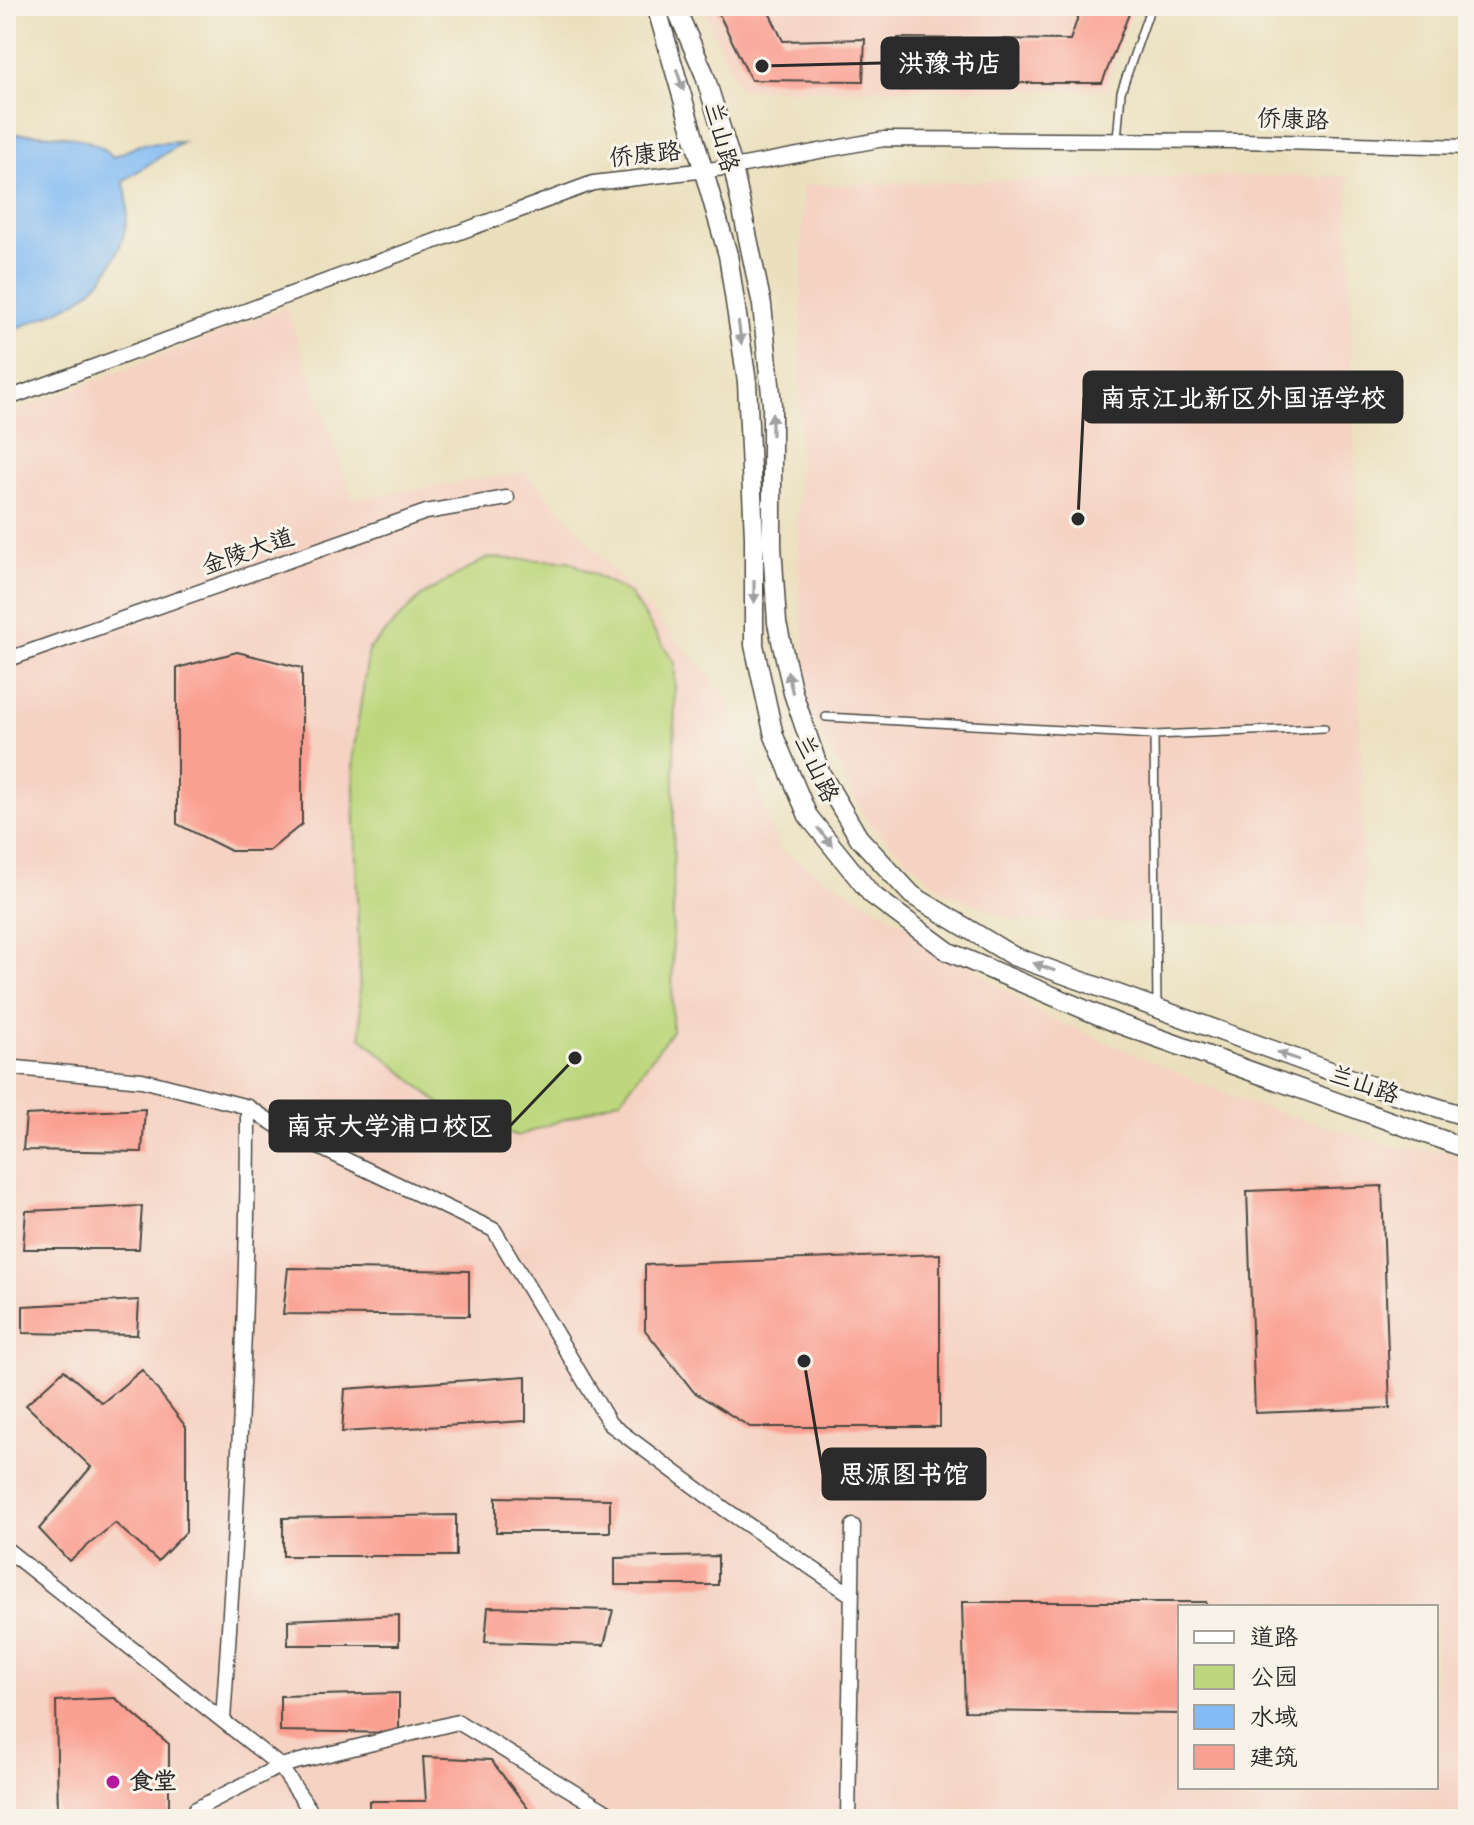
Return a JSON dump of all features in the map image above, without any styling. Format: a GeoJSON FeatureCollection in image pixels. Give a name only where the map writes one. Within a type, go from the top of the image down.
{"type":"FeatureCollection","features":[{"type":"Feature","properties":{"kind":"street","name":"兰山路"},"geometry":{"type":"LineString","coordinates":[[656,6],[728,255],[747,382],[754,537],[754,645],[774,736],[808,816],[871,894],[949,952],[1119,1024],[1468,1149]]}},
{"type":"Feature","properties":{"kind":"street","name":"兰山路"},"geometry":{"type":"LineString","coordinates":[[675,6],[704,73],[733,167],[762,305],[772,404],[772,545],[777,623],[793,693],[820,772],[859,838],[912,895],[1013,956],[1394,1094],[1468,1117]]}},
{"type":"Feature","properties":{"kind":"street","name":"侨康路"},"geometry":{"type":"LineString","coordinates":[[6,399],[593,183],[733,167],[884,139],[1468,147]]}},
{"type":"Feature","properties":{"kind":"street","name":"金陵大道"},"geometry":{"type":"LineString","coordinates":[[6,660],[426,512],[507,498]]}},
{"type":"Feature","properties":{"kind":"street"},"geometry":{"type":"LineString","coordinates":[[6,1067],[142,1080],[248,1107],[285,1131],[494,1230],[610,1424],[726,1510],[850,1594]]}},
{"type":"Feature","properties":{"kind":"street"},"geometry":{"type":"LineString","coordinates":[[223,1720],[239,1472],[248,1241],[248,1107]]}},
{"type":"Feature","properties":{"kind":"street"},"geometry":{"type":"LineString","coordinates":[[848,1819],[853,1526]]}},
{"type":"Feature","properties":{"kind":"street"},"geometry":{"type":"LineString","coordinates":[[6,1549],[280,1766],[316,1819]]}},
{"type":"Feature","properties":{"kind":"street"},"geometry":{"type":"LineString","coordinates":[[196,1819],[196,1809],[280,1766],[458,1722],[618,1819]]}},
{"type":"Feature","properties":{"kind":"lane"},"geometry":{"type":"LineString","coordinates":[[1117,140],[1121,92],[1151,6]]}},
{"type":"Feature","properties":{"kind":"lane"},"geometry":{"type":"LineString","coordinates":[[826,717],[1154,735],[1324,728]]}},
{"type":"Feature","properties":{"kind":"lane"},"geometry":{"type":"LineString","coordinates":[[1154,735],[1157,1008]]}},
{"type":"Feature","properties":{"kind":"shaded area"},"geometry":{"type":"Polygon","coordinates":[[[702,6],[1133,6],[1106,90],[740,89],[702,6]]]}},
{"type":"Feature","properties":{"kind":"shaded area"},"geometry":{"type":"Polygon","coordinates":[[[1348,176],[1365,927],[1016,921],[943,891],[869,824],[809,709],[798,565],[803,185],[1348,176]]]}},
{"type":"Feature","properties":{"kind":"shaded area"},"geometry":{"type":"Polygon","coordinates":[[[287,307],[353,499],[526,472],[725,694],[779,850],[930,939],[1041,1014],[1249,1103],[1400,1148],[1468,1154],[1468,1819],[6,1819],[6,415],[287,307]]]}},
{"type":"Feature","properties":{"kind":"green space"},"geometry":{"type":"Polygon","coordinates":[[[487,558],[569,561],[629,593],[675,663],[672,1031],[621,1099],[518,1136],[450,1112],[361,1037],[353,754],[369,649],[421,596],[487,558]]]}},
{"type":"Feature","properties":{"kind":"water"},"geometry":{"type":"Polygon","coordinates":[[[6,134],[77,138],[91,142],[113,157],[142,144],[183,142],[123,181],[127,197],[125,230],[113,261],[93,288],[63,308],[6,333],[6,134]]]}},
{"type":"Feature","properties":{"kind":"building"},"geometry":{"type":"Polygon","coordinates":[[[715,6],[766,6],[783,41],[865,39],[863,81],[751,80],[715,6]]]}},
{"type":"Feature","properties":{"kind":"building"},"geometry":{"type":"Polygon","coordinates":[[[1082,6],[1132,6],[1102,83],[902,83],[898,38],[1070,40],[1082,6]]]}},
{"type":"Feature","properties":{"kind":"building"},"geometry":{"type":"Polygon","coordinates":[[[237,652],[302,668],[302,824],[269,851],[231,851],[177,824],[177,668],[237,652]]]}},
{"type":"Feature","properties":{"kind":"building"},"geometry":{"type":"Polygon","coordinates":[[[145,1109],[142,1152],[23,1150],[26,1115],[145,1109]]]}},
{"type":"Feature","properties":{"kind":"building"},"geometry":{"type":"Polygon","coordinates":[[[1382,1186],[1390,1408],[1255,1413],[1247,1191],[1382,1186]]]}},
{"type":"Feature","properties":{"kind":"building"},"geometry":{"type":"Polygon","coordinates":[[[142,1206],[139,1249],[23,1249],[26,1211],[142,1206]]]}},
{"type":"Feature","properties":{"kind":"building"},"geometry":{"type":"Polygon","coordinates":[[[940,1254],[940,1427],[750,1427],[694,1392],[645,1330],[645,1265],[940,1254]]]}},
{"type":"Feature","properties":{"kind":"building"},"geometry":{"type":"Polygon","coordinates":[[[288,1268],[469,1271],[469,1316],[283,1314],[288,1268]]]}},
{"type":"Feature","properties":{"kind":"building"},"geometry":{"type":"Polygon","coordinates":[[[139,1300],[137,1335],[23,1333],[23,1306],[139,1300]]]}},
{"type":"Feature","properties":{"kind":"building"},"geometry":{"type":"Polygon","coordinates":[[[64,1370],[102,1403],[142,1370],[186,1427],[186,1532],[158,1561],[115,1523],[69,1561],[39,1529],[91,1467],[26,1405],[64,1370]]]}},
{"type":"Feature","properties":{"kind":"building"},"geometry":{"type":"Polygon","coordinates":[[[526,1376],[526,1421],[342,1432],[345,1389],[526,1376]]]}},
{"type":"Feature","properties":{"kind":"building"},"geometry":{"type":"Polygon","coordinates":[[[496,1497],[610,1499],[610,1532],[496,1532],[496,1497]]]}},
{"type":"Feature","properties":{"kind":"building"},"geometry":{"type":"Polygon","coordinates":[[[456,1515],[456,1556],[283,1556],[283,1518],[456,1515]]]}},
{"type":"Feature","properties":{"kind":"building"},"geometry":{"type":"Polygon","coordinates":[[[718,1556],[718,1585],[615,1585],[615,1558],[718,1556]]]}},
{"type":"Feature","properties":{"kind":"building"},"geometry":{"type":"Polygon","coordinates":[[[962,1602],[1206,1602],[1206,1605],[1178,1605],[1178,1714],[965,1711],[962,1602]]]}},
{"type":"Feature","properties":{"kind":"building"},"geometry":{"type":"Polygon","coordinates":[[[488,1607],[613,1610],[604,1645],[485,1642],[488,1607]]]}},
{"type":"Feature","properties":{"kind":"building"},"geometry":{"type":"Polygon","coordinates":[[[399,1615],[399,1645],[288,1645],[288,1620],[399,1615]]]}},
{"type":"Feature","properties":{"kind":"building"},"geometry":{"type":"Polygon","coordinates":[[[399,1693],[399,1733],[280,1731],[280,1696],[399,1693]]]}},
{"type":"Feature","properties":{"kind":"building","name":"食堂"},"geometry":{"type":"Polygon","coordinates":[[[115,1698],[169,1744],[169,1819],[58,1819],[56,1701],[115,1698]]]}},
{"type":"Feature","properties":{"kind":"building"},"geometry":{"type":"Polygon","coordinates":[[[423,1757],[491,1760],[536,1819],[369,1819],[369,1801],[426,1801],[423,1757]]]}},
{"type":"Feature","properties":{"kind":"place","name":"洪豫书店"},"geometry":{"type":"Point","coordinates":[762,66]}},
{"type":"Feature","properties":{"kind":"place","name":"南京江北新区外国语学校"},"geometry":{"type":"Point","coordinates":[1078,519]}},
{"type":"Feature","properties":{"kind":"place","name":"南京大学浦口校区"},"geometry":{"type":"Point","coordinates":[575,1058]}},
{"type":"Feature","properties":{"kind":"place","name":"思源图书馆"},"geometry":{"type":"Point","coordinates":[804,1361]}},
{"type":"Feature","properties":{"kind":"place","name":"食堂"},"geometry":{"type":"Point","coordinates":[113,1782]}}]}
